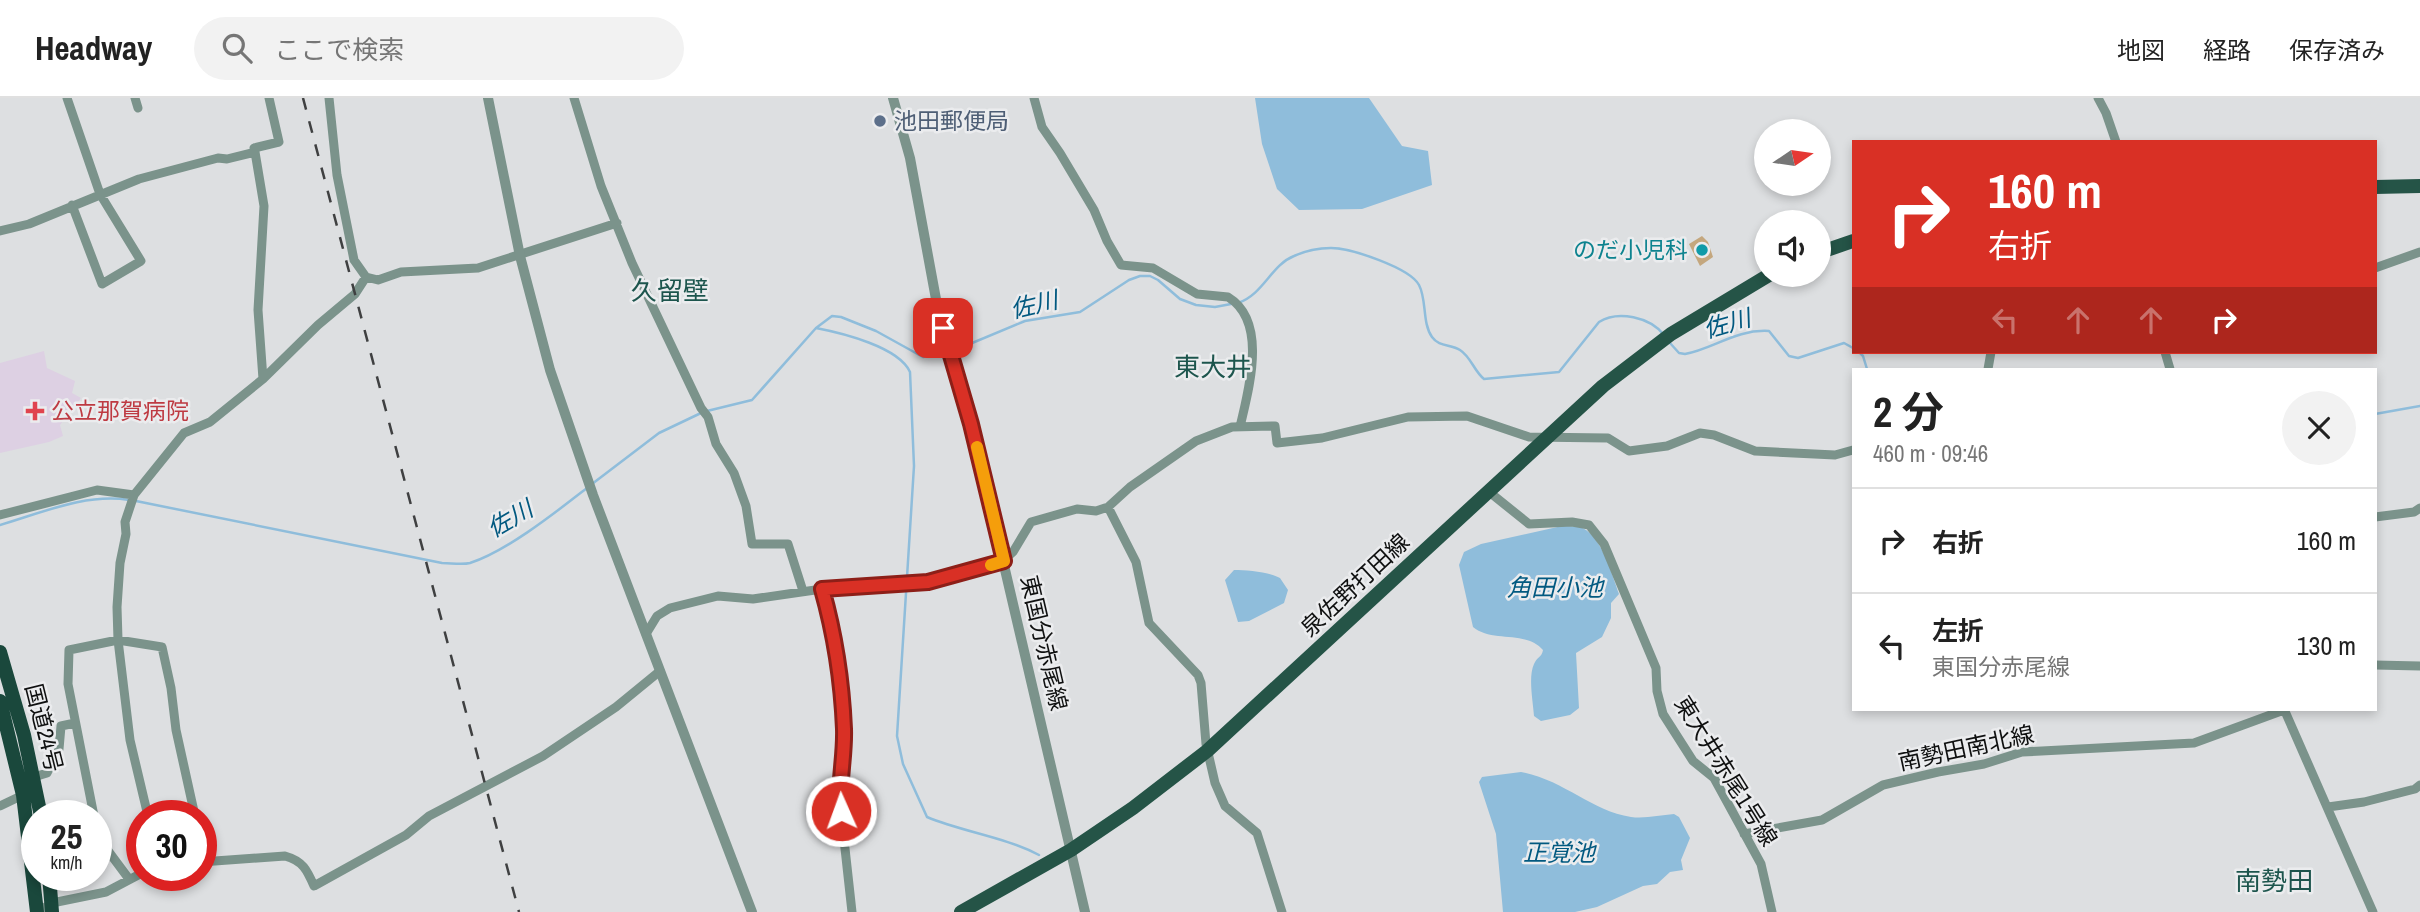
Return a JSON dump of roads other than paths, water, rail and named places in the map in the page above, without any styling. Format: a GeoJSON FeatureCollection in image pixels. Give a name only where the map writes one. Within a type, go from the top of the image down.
{"type":"FeatureCollection","features":[{"type":"Feature","properties":{"kind":"highway","name":"国道24号"},"geometry":{"type":"LineString","coordinates":[[0,652],[38,800]]}},
{"type":"Feature","properties":{"kind":"highway","name":"国道24号"},"geometry":{"type":"LineString","coordinates":[[0,701],[23,795],[37,912]]}},
{"type":"Feature","properties":{"kind":"main road"},"geometry":{"type":"LineString","coordinates":[[2377,187],[2420,186]]}},
{"type":"Feature","properties":{"kind":"main road"},"geometry":{"type":"LineString","coordinates":[[1831,248],[1852,240]]}},
{"type":"Feature","properties":{"kind":"main road","name":"泉佐野打田線"},"geometry":{"type":"LineString","coordinates":[[961,912],[1071,850],[1133,808],[1208,751],[1603,386],[1665,338],[1754,284]]}},
{"type":"Feature","properties":{"kind":"street"},"geometry":{"type":"LineString","coordinates":[[67,98],[100,194],[141,261],[102,284],[72,205]]}},
{"type":"Feature","properties":{"kind":"street"},"geometry":{"type":"LineString","coordinates":[[263,379],[258,310],[264,206],[254,148],[279,142],[269,98]]}},
{"type":"Feature","properties":{"kind":"street"},"geometry":{"type":"LineString","coordinates":[[329,98],[337,175],[354,260],[366,277],[378,280],[401,272],[478,268],[617,222]]}},
{"type":"Feature","properties":{"kind":"street"},"geometry":{"type":"LineString","coordinates":[[488,98],[520,256],[550,370],[593,495],[752,912]]}},
{"type":"Feature","properties":{"kind":"street"},"geometry":{"type":"LineString","coordinates":[[574,98],[601,186],[632,263],[701,408],[708,417],[716,444],[734,473],[746,506],[752,544],[788,544],[803,591]]}},
{"type":"Feature","properties":{"kind":"street","name":"東国分赤尾線"},"geometry":{"type":"LineString","coordinates":[[893,98],[910,158],[931,281],[1004,561],[1084,912]]}},
{"type":"Feature","properties":{"kind":"street"},"geometry":{"type":"LineString","coordinates":[[1034,98],[1042,127],[1094,210],[1121,265],[1153,268],[1197,294],[1232,299],[1246,318],[1254,360],[1240,427]]}},
{"type":"Feature","properties":{"kind":"street"},"geometry":{"type":"LineString","coordinates":[[2098,98],[2115,140]]}},
{"type":"Feature","properties":{"kind":"street"},"geometry":{"type":"LineString","coordinates":[[0,231],[29,224],[139,179],[218,158],[227,159],[255,152]]}},
{"type":"Feature","properties":{"kind":"street"},"geometry":{"type":"LineString","coordinates":[[2377,267],[2420,252]]}},
{"type":"Feature","properties":{"kind":"street"},"geometry":{"type":"LineString","coordinates":[[144,800],[130,740],[118,640],[117,607],[125,522],[134,495],[184,433],[210,422],[263,379],[318,325],[355,294],[366,277]]}},
{"type":"Feature","properties":{"kind":"street"},"geometry":{"type":"LineString","coordinates":[[646,634],[657,616],[670,608],[718,596],[753,599],[822,589],[928,582],[1004,561],[1013,552],[1031,523],[1077,509],[1096,510],[1108,507],[1130,486],[1196,441],[1232,426],[1275,426],[1277,443],[1322,438],[1408,416],[1467,416],[1528,437],[1608,438],[1629,451],[1667,446],[1700,433],[1714,435],[1755,451],[1836,455],[1852,450]]}},
{"type":"Feature","properties":{"kind":"street"},"geometry":{"type":"LineString","coordinates":[[0,515],[97,490],[134,495]]}},
{"type":"Feature","properties":{"kind":"street","name":"東大井赤尾1号線"},"geometry":{"type":"LineString","coordinates":[[1488,491],[1529,524],[1572,522],[1589,525],[1604,544],[1656,668],[1657,691],[1663,714],[1693,761],[1714,778],[1761,864],[1772,912]]}},
{"type":"Feature","properties":{"kind":"street"},"geometry":{"type":"LineString","coordinates":[[1108,507],[1136,562],[1149,623],[1198,675],[1215,783],[1225,806],[1257,833],[1282,912]]}},
{"type":"Feature","properties":{"kind":"street"},"geometry":{"type":"LineString","coordinates":[[2377,517],[2414,512],[2420,508]]}},
{"type":"Feature","properties":{"kind":"street"},"geometry":{"type":"LineString","coordinates":[[822,589],[839,656],[844,730],[838,785],[852,912]]}},
{"type":"Feature","properties":{"kind":"street"},"geometry":{"type":"LineString","coordinates":[[91,800],[68,684],[69,650],[118,640],[162,647],[191,800]]}},
{"type":"Feature","properties":{"kind":"street"},"geometry":{"type":"LineString","coordinates":[[2377,665],[2420,666]]}},
{"type":"Feature","properties":{"kind":"street"},"geometry":{"type":"LineString","coordinates":[[217,861],[285,856],[297,859],[305,866],[314,886],[406,835],[429,816],[543,756],[617,707],[660,671]]}},
{"type":"Feature","properties":{"kind":"street","name":"南勢田南北線"},"geometry":{"type":"LineString","coordinates":[[1744,834],[1822,820],[1883,785],[1984,764],[2022,752],[2193,743],[2279,711]]}},
{"type":"Feature","properties":{"kind":"street"},"geometry":{"type":"LineString","coordinates":[[2285,711],[2373,912]]}},
{"type":"Feature","properties":{"kind":"street"},"geometry":{"type":"LineString","coordinates":[[0,807],[23,795],[34,778],[47,773],[59,749],[61,726],[75,723]]}},
{"type":"Feature","properties":{"kind":"street"},"geometry":{"type":"LineString","coordinates":[[2328,807],[2364,802],[2415,789],[2420,785]]}},
{"type":"Feature","properties":{"kind":"street"},"geometry":{"type":"LineString","coordinates":[[112,857],[126,876]]}},
{"type":"Feature","properties":{"kind":"street"},"geometry":{"type":"LineString","coordinates":[[37,912],[106,892],[126,882]]}},
{"type":"Feature","properties":{"kind":"water"},"geometry":{"type":"Polygon","coordinates":[[[1255,98],[1369,98],[1402,146],[1428,151],[1432,185],[1362,209],[1299,210],[1277,189],[1262,144],[1255,98]]]}},
{"type":"Feature","properties":{"kind":"water","name":"角田小池"},"geometry":{"type":"Polygon","coordinates":[[[1562,526],[1579,527],[1594,537],[1605,555],[1619,594],[1611,603],[1611,618],[1602,637],[1576,653],[1579,708],[1570,715],[1541,721],[1534,716],[1531,682],[1532,669],[1543,650],[1528,640],[1490,635],[1473,627],[1459,565],[1464,552],[1481,544],[1562,526]]]}},
{"type":"Feature","properties":{"kind":"water"},"geometry":{"type":"Polygon","coordinates":[[[1234,570],[1264,573],[1280,578],[1288,590],[1284,603],[1249,621],[1238,622],[1225,580],[1234,570]]]}},
{"type":"Feature","properties":{"kind":"water","name":"正覚池"},"geometry":{"type":"Polygon","coordinates":[[[1521,772],[1551,782],[1617,814],[1647,817],[1674,814],[1679,817],[1690,838],[1681,860],[1683,870],[1670,872],[1657,884],[1643,886],[1597,907],[1575,912],[1503,912],[1496,834],[1479,782],[1482,777],[1521,772]]]}},
{"type":"Feature","properties":{"kind":"waterway","name":"佐川"},"geometry":{"type":"LineString","coordinates":[[1238,303],[1254,293],[1286,260],[1308,251],[1331,248],[1352,251],[1379,260],[1413,279],[1421,291],[1432,337],[1464,353],[1484,379],[1559,372],[1599,322],[1615,316],[1642,320],[1664,335]]}},
{"type":"Feature","properties":{"kind":"waterway","name":"佐川"},"geometry":{"type":"LineString","coordinates":[[953,351],[1025,321],[1080,312],[1129,280],[1140,276],[1150,276],[1158,280],[1180,299],[1196,305],[1215,307],[1231,304]]}},
{"type":"Feature","properties":{"kind":"waterway","name":"佐川"},"geometry":{"type":"LineString","coordinates":[[707,411],[752,400],[816,328],[832,316],[876,331],[923,357],[947,353]]}},
{"type":"Feature","properties":{"kind":"waterway"},"geometry":{"type":"LineString","coordinates":[[816,328],[882,348],[904,363],[910,372],[914,466],[897,736],[903,764],[927,817],[1039,855]]}},
{"type":"Feature","properties":{"kind":"waterway","name":"佐川"},"geometry":{"type":"LineString","coordinates":[[1670,343],[1679,353],[1685,354],[1735,336],[1769,331],[1789,356],[1798,358],[1844,343],[1852,347]]}},
{"type":"Feature","properties":{"kind":"waterway","name":"佐川"},"geometry":{"type":"LineString","coordinates":[[1861,354],[1867,368]]}},
{"type":"Feature","properties":{"kind":"waterway","name":"佐川"},"geometry":{"type":"LineString","coordinates":[[2377,414],[2420,406]]}},
{"type":"Feature","properties":{"kind":"waterway","name":"佐川"},"geometry":{"type":"LineString","coordinates":[[592,484],[659,433],[701,413]]}},
{"type":"Feature","properties":{"kind":"waterway","name":"佐川"},"geometry":{"type":"LineString","coordinates":[[136,501],[442,563],[464,564],[500,550],[587,488]]}},
{"type":"Feature","properties":{"kind":"waterway","name":"佐川"},"geometry":{"type":"LineString","coordinates":[[0,525],[80,502],[96,499],[129,500]]}},
{"type":"Feature","properties":{"kind":"railway"},"geometry":{"type":"LineString","coordinates":[[303,98],[519,912]]}},
{"type":"Feature","properties":{"kind":"place","name":"池田郵便局"},"geometry":{"type":"Point","coordinates":[880,121]}},
{"type":"Feature","properties":{"kind":"place","name":"のだ小児科"},"geometry":{"type":"Point","coordinates":[1702,250]}},
{"type":"Feature","properties":{"kind":"place","name":"公立那賀病院"},"geometry":{"type":"Point","coordinates":[35,411]}},
{"type":"Feature","properties":{"kind":"district","name":"久留壁"},"geometry":{"type":"Point","coordinates":[670,291]}},
{"type":"Feature","properties":{"kind":"district","name":"東大井"},"geometry":{"type":"Point","coordinates":[1213,367]}},
{"type":"Feature","properties":{"kind":"district","name":"南勢田"},"geometry":{"type":"Point","coordinates":[2274,881]}}]}
